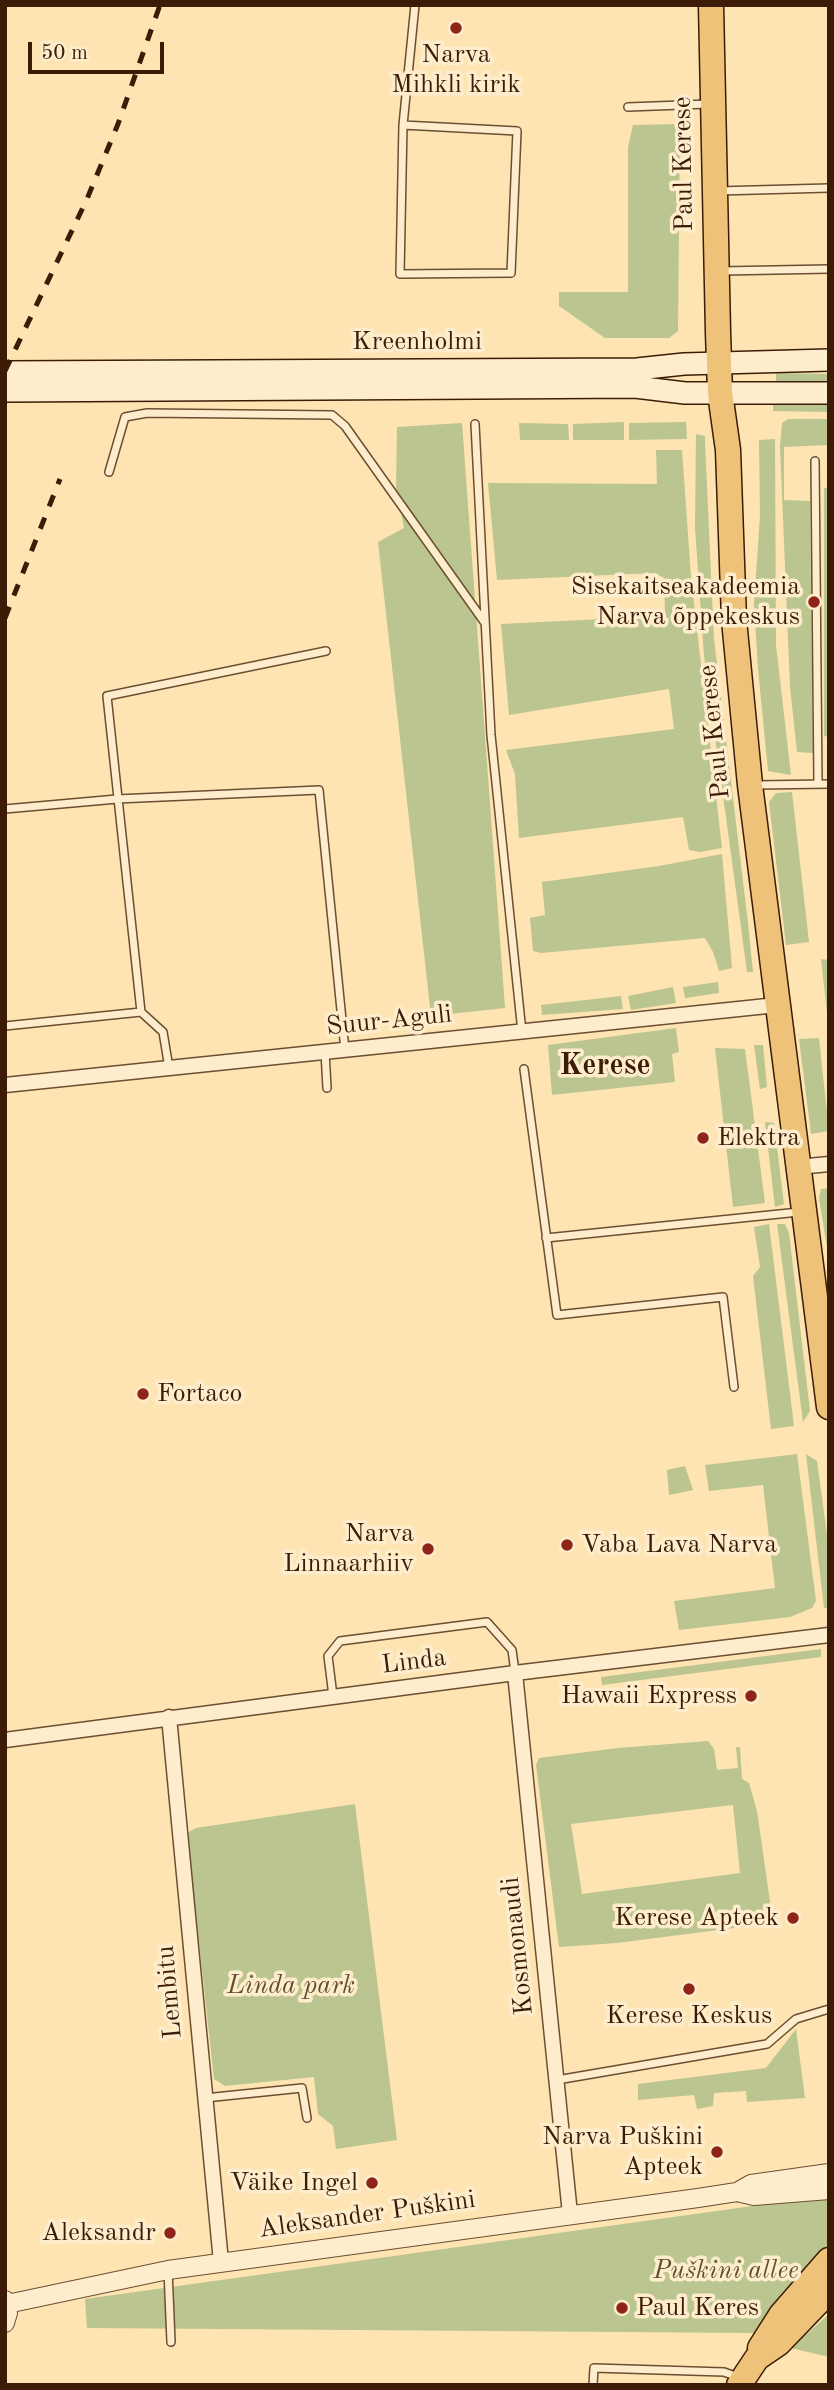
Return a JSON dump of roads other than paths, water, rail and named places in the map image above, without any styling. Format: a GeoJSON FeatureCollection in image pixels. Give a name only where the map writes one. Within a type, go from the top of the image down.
{"type":"FeatureCollection","features":[{"type":"Feature","properties":{"kind":"highway","name":"Paul Kerese"},"geometry":{"type":"LineString","coordinates":[[711,5],[713,191],[720,393],[726,428],[734,620],[750,785],[829,1407]]}},
{"type":"Feature","properties":{"kind":"highway"},"geometry":{"type":"LineString","coordinates":[[748,2373],[767,2335],[781,2315],[829,2260]]}},
{"type":"Feature","properties":{"kind":"highway"},"geometry":{"type":"LineString","coordinates":[[748,2373],[829,2291]]}},
{"type":"Feature","properties":{"kind":"main road","name":"Kreenholmi"},"geometry":{"type":"LineString","coordinates":[[5,391],[390,380],[646,369],[684,364],[829,360]]}},
{"type":"Feature","properties":{"kind":"main road","name":"Kreenholmi"},"geometry":{"type":"LineString","coordinates":[[5,372],[635,387],[685,393],[829,393]]}},
{"type":"Feature","properties":{"kind":"street","name":"Suur-Aguli"},"geometry":{"type":"LineString","coordinates":[[5,1085],[777,1005]]}},
{"type":"Feature","properties":{"kind":"street"},"geometry":{"type":"LineString","coordinates":[[798,1167],[829,1164]]}},
{"type":"Feature","properties":{"kind":"street","name":"Linda"},"geometry":{"type":"LineString","coordinates":[[5,1740],[829,1635]]}},
{"type":"Feature","properties":{"kind":"street","name":"Kosmonaudi"},"geometry":{"type":"LineString","coordinates":[[515,1673],[570,2214]]}},
{"type":"Feature","properties":{"kind":"street","name":"Lembitu"},"geometry":{"type":"LineString","coordinates":[[169,1717],[221,2262]]}},
{"type":"Feature","properties":{"kind":"street","name":"Aleksander Puškini"},"geometry":{"type":"LineString","coordinates":[[737,2192],[751,2184],[829,2173]]}},
{"type":"Feature","properties":{"kind":"street","name":"Aleksander Puškini"},"geometry":{"type":"LineString","coordinates":[[6,2302],[168,2270],[570,2214],[737,2192],[754,2196],[829,2190]]}},
{"type":"Feature","properties":{"kind":"street"},"geometry":{"type":"LineString","coordinates":[[5,2323],[6,2302]]}},
{"type":"Feature","properties":{"kind":"lane"},"geometry":{"type":"LineString","coordinates":[[403,125],[517,131],[510,273],[400,274],[403,125],[415,5]]}},
{"type":"Feature","properties":{"kind":"lane"},"geometry":{"type":"LineString","coordinates":[[628,107],[712,104]]}},
{"type":"Feature","properties":{"kind":"lane"},"geometry":{"type":"LineString","coordinates":[[713,191],[829,188]]}},
{"type":"Feature","properties":{"kind":"lane"},"geometry":{"type":"LineString","coordinates":[[716,271],[829,268]]}},
{"type":"Feature","properties":{"kind":"lane"},"geometry":{"type":"LineString","coordinates":[[109,472],[125,416],[147,413],[332,415],[345,426],[485,623]]}},
{"type":"Feature","properties":{"kind":"lane"},"geometry":{"type":"LineString","coordinates":[[475,424],[491,735],[522,1032]]}},
{"type":"Feature","properties":{"kind":"lane"},"geometry":{"type":"LineString","coordinates":[[815,461],[818,784]]}},
{"type":"Feature","properties":{"kind":"lane"},"geometry":{"type":"LineString","coordinates":[[169,1069],[163,1032],[141,1012],[107,696],[326,651]]}},
{"type":"Feature","properties":{"kind":"lane"},"geometry":{"type":"LineString","coordinates":[[750,785],[829,784]]}},
{"type":"Feature","properties":{"kind":"lane"},"geometry":{"type":"LineString","coordinates":[[5,809],[117,799],[319,790],[345,1051]]}},
{"type":"Feature","properties":{"kind":"lane"},"geometry":{"type":"LineString","coordinates":[[5,1026],[141,1012]]}},
{"type":"Feature","properties":{"kind":"lane"},"geometry":{"type":"LineString","coordinates":[[325,1052],[327,1088]]}},
{"type":"Feature","properties":{"kind":"lane"},"geometry":{"type":"LineString","coordinates":[[524,1069],[557,1315],[723,1297],[734,1387]]}},
{"type":"Feature","properties":{"kind":"lane"},"geometry":{"type":"LineString","coordinates":[[546,1238],[803,1211]]}},
{"type":"Feature","properties":{"kind":"lane"},"geometry":{"type":"LineString","coordinates":[[333,1697],[328,1656],[340,1641],[487,1622],[512,1650],[515,1673]]}},
{"type":"Feature","properties":{"kind":"lane"},"geometry":{"type":"LineString","coordinates":[[557,2080],[767,2044],[796,2019],[829,2009]]}},
{"type":"Feature","properties":{"kind":"lane"},"geometry":{"type":"LineString","coordinates":[[204,2098],[302,2088],[307,2118]]}},
{"type":"Feature","properties":{"kind":"lane"},"geometry":{"type":"LineString","coordinates":[[168,2270],[171,2342]]}},
{"type":"Feature","properties":{"kind":"lane"},"geometry":{"type":"LineString","coordinates":[[593,2385],[594,2368],[748,2373]]}},
{"type":"Feature","properties":{"kind":"railway"},"geometry":{"type":"LineString","coordinates":[[5,371],[87,199],[118,124],[160,5]]}},
{"type":"Feature","properties":{"kind":"railway"},"geometry":{"type":"LineString","coordinates":[[5,618],[60,479]]}},
{"type":"Feature","properties":{"kind":"place","name":"Narva Mihkli kirik"},"geometry":{"type":"Point","coordinates":[456,28]}},
{"type":"Feature","properties":{"kind":"place","name":"Sisekaitseakadeemia Narva õppekeskus"},"geometry":{"type":"Point","coordinates":[814,602]}},
{"type":"Feature","properties":{"kind":"place","name":"Elektra"},"geometry":{"type":"Point","coordinates":[703,1138]}},
{"type":"Feature","properties":{"kind":"place","name":"Fortaco"},"geometry":{"type":"Point","coordinates":[143,1394]}},
{"type":"Feature","properties":{"kind":"place","name":"Vaba Lava Narva"},"geometry":{"type":"Point","coordinates":[567,1545]}},
{"type":"Feature","properties":{"kind":"place","name":"Narva Linnaarhiiv"},"geometry":{"type":"Point","coordinates":[428,1549]}},
{"type":"Feature","properties":{"kind":"place","name":"Hawaii Express"},"geometry":{"type":"Point","coordinates":[751,1696]}},
{"type":"Feature","properties":{"kind":"place","name":"Kerese Apteek"},"geometry":{"type":"Point","coordinates":[793,1918]}},
{"type":"Feature","properties":{"kind":"place","name":"Kerese Keskus"},"geometry":{"type":"Point","coordinates":[689,1989]}},
{"type":"Feature","properties":{"kind":"place","name":"Narva Puškini Apteek"},"geometry":{"type":"Point","coordinates":[717,2152]}},
{"type":"Feature","properties":{"kind":"place","name":"Väike Ingel"},"geometry":{"type":"Point","coordinates":[372,2183]}},
{"type":"Feature","properties":{"kind":"place","name":"Aleksandr"},"geometry":{"type":"Point","coordinates":[170,2233]}},
{"type":"Feature","properties":{"kind":"place","name":"Paul Keres"},"geometry":{"type":"Point","coordinates":[622,2308]}},
{"type":"Feature","properties":{"kind":"district","name":"Kerese"},"geometry":{"type":"Point","coordinates":[605,1066]}},
{"type":"Feature","properties":{"kind":"park label","name":"Linda park"},"geometry":{"type":"Point","coordinates":[291,1986]}},
{"type":"Feature","properties":{"kind":"park label","name":"Puškini allee"},"geometry":{"type":"Point","coordinates":[726,2271]}}]}
